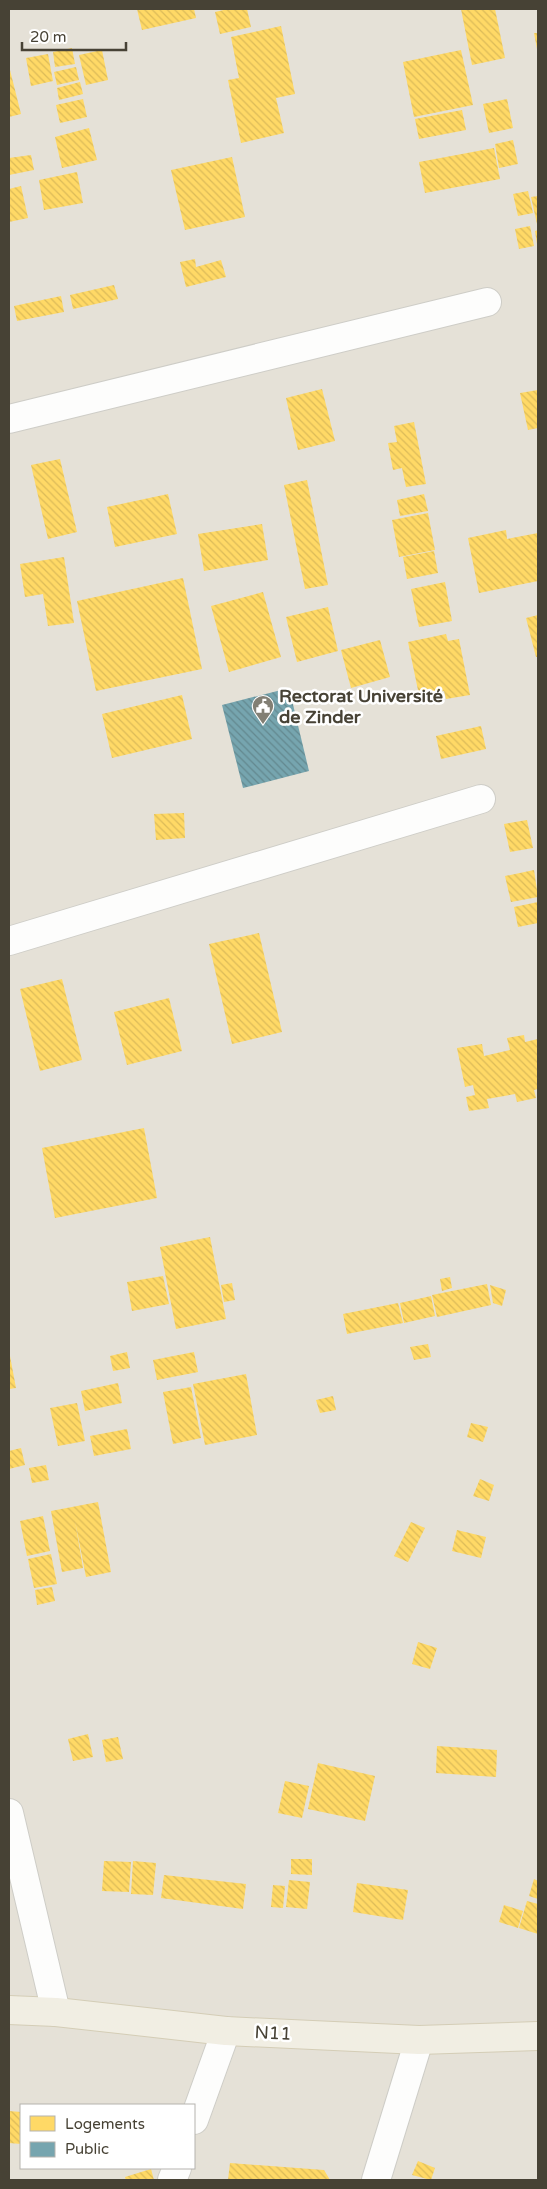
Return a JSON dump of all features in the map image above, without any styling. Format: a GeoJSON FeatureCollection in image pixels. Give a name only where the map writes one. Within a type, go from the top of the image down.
{"type":"FeatureCollection","features":[{"type":"Feature","properties":{"kind":"main road","name":"N11"},"geometry":{"type":"LineString","coordinates":[[9,2010],[56,2012],[226,2031],[419,2040],[538,2036]]}},
{"type":"Feature","properties":{"kind":"street"},"geometry":{"type":"LineString","coordinates":[[9,419],[487,302]]}},
{"type":"Feature","properties":{"kind":"street"},"geometry":{"type":"LineString","coordinates":[[9,941],[481,799]]}},
{"type":"Feature","properties":{"kind":"street"},"geometry":{"type":"LineString","coordinates":[[9,1813],[56,2012]]}},
{"type":"Feature","properties":{"kind":"street"},"geometry":{"type":"LineString","coordinates":[[195,2117],[226,2031]]}},
{"type":"Feature","properties":{"kind":"street"},"geometry":{"type":"LineString","coordinates":[[376,2180],[419,2040]]}},
{"type":"Feature","properties":{"kind":"shaded area"},"geometry":{"type":"Polygon","coordinates":[[[9,9],[538,9],[538,2180],[9,2180],[9,9]]]}},
{"type":"Feature","properties":{"kind":"building: Logements"},"geometry":{"type":"Polygon","coordinates":[[[137,9],[194,9],[196,18],[142,30],[137,9]]]}},
{"type":"Feature","properties":{"kind":"building: Logements"},"geometry":{"type":"Polygon","coordinates":[[[228,9],[247,9],[251,27],[220,34],[215,12],[228,9]]]}},
{"type":"Feature","properties":{"kind":"building: Logements"},"geometry":{"type":"Polygon","coordinates":[[[461,9],[495,9],[505,58],[472,65],[461,9]]]}},
{"type":"Feature","properties":{"kind":"building: Logements"},"geometry":{"type":"Polygon","coordinates":[[[281,26],[295,94],[276,98],[284,133],[241,143],[228,80],[239,78],[231,37],[281,26]]]}},
{"type":"Feature","properties":{"kind":"building: Logements"},"geometry":{"type":"Polygon","coordinates":[[[534,33],[538,33],[538,49],[537,49],[534,33]]]}},
{"type":"Feature","properties":{"kind":"building: Logements"},"geometry":{"type":"Polygon","coordinates":[[[72,48],[75,64],[55,67],[53,52],[72,48]]]}},
{"type":"Feature","properties":{"kind":"building: Logements"},"geometry":{"type":"Polygon","coordinates":[[[102,50],[108,80],[86,85],[79,55],[102,50]]]}},
{"type":"Feature","properties":{"kind":"building: Logements"},"geometry":{"type":"Polygon","coordinates":[[[461,50],[473,105],[414,117],[403,62],[461,50]]]}},
{"type":"Feature","properties":{"kind":"building: Logements"},"geometry":{"type":"Polygon","coordinates":[[[48,54],[53,81],[31,86],[26,58],[48,54]]]}},
{"type":"Feature","properties":{"kind":"building: Logements"},"geometry":{"type":"Polygon","coordinates":[[[9,66],[21,114],[9,117],[9,66]]]}},
{"type":"Feature","properties":{"kind":"building: Logements"},"geometry":{"type":"Polygon","coordinates":[[[76,67],[79,80],[57,85],[54,72],[76,67]]]}},
{"type":"Feature","properties":{"kind":"building: Logements"},"geometry":{"type":"Polygon","coordinates":[[[80,82],[83,94],[59,100],[57,88],[80,82]]]}},
{"type":"Feature","properties":{"kind":"building: Logements"},"geometry":{"type":"Polygon","coordinates":[[[83,99],[87,117],[60,123],[56,105],[83,99]]]}},
{"type":"Feature","properties":{"kind":"building: Logements"},"geometry":{"type":"Polygon","coordinates":[[[507,99],[513,128],[489,133],[483,104],[507,99]]]}},
{"type":"Feature","properties":{"kind":"building: Logements"},"geometry":{"type":"Polygon","coordinates":[[[462,110],[466,130],[419,139],[415,119],[462,110]]]}},
{"type":"Feature","properties":{"kind":"building: Logements"},"geometry":{"type":"Polygon","coordinates":[[[89,128],[97,160],[62,168],[55,137],[89,128]]]}},
{"type":"Feature","properties":{"kind":"building: Logements"},"geometry":{"type":"Polygon","coordinates":[[[513,140],[518,164],[499,168],[495,144],[513,140]]]}},
{"type":"Feature","properties":{"kind":"building: Logements"},"geometry":{"type":"Polygon","coordinates":[[[494,148],[500,179],[425,193],[419,162],[494,148]]]}},
{"type":"Feature","properties":{"kind":"building: Logements"},"geometry":{"type":"Polygon","coordinates":[[[31,155],[34,170],[9,175],[9,158],[31,155]]]}},
{"type":"Feature","properties":{"kind":"building: Logements"},"geometry":{"type":"Polygon","coordinates":[[[232,157],[245,217],[185,230],[171,170],[232,157]]]}},
{"type":"Feature","properties":{"kind":"building: Logements"},"geometry":{"type":"Polygon","coordinates":[[[77,172],[83,203],[44,210],[39,180],[77,172]]]}},
{"type":"Feature","properties":{"kind":"building: Logements"},"geometry":{"type":"Polygon","coordinates":[[[21,186],[28,218],[9,222],[9,189],[21,186]]]}},
{"type":"Feature","properties":{"kind":"building: Logements"},"geometry":{"type":"Polygon","coordinates":[[[528,191],[533,213],[518,216],[513,194],[528,191]]]}},
{"type":"Feature","properties":{"kind":"building: Logements"},"geometry":{"type":"Polygon","coordinates":[[[538,196],[538,224],[537,224],[531,197],[538,196]]]}},
{"type":"Feature","properties":{"kind":"building: Logements"},"geometry":{"type":"Polygon","coordinates":[[[530,226],[534,246],[519,249],[515,229],[530,226]]]}},
{"type":"Feature","properties":{"kind":"building: Logements"},"geometry":{"type":"Polygon","coordinates":[[[538,230],[538,244],[537,244],[535,231],[538,230]]]}},
{"type":"Feature","properties":{"kind":"building: Logements"},"geometry":{"type":"Polygon","coordinates":[[[195,259],[196,267],[221,260],[226,277],[186,287],[180,262],[195,259]]]}},
{"type":"Feature","properties":{"kind":"building: Logements"},"geometry":{"type":"Polygon","coordinates":[[[114,285],[118,299],[73,309],[70,295],[114,285]]]}},
{"type":"Feature","properties":{"kind":"building: Logements"},"geometry":{"type":"Polygon","coordinates":[[[61,296],[64,312],[17,321],[14,306],[61,296]]]}},
{"type":"Feature","properties":{"kind":"building: Logements"},"geometry":{"type":"Polygon","coordinates":[[[322,389],[335,441],[298,450],[286,398],[322,389]]]}},
{"type":"Feature","properties":{"kind":"building: Logements"},"geometry":{"type":"Polygon","coordinates":[[[538,390],[538,428],[528,430],[520,393],[538,390]]]}},
{"type":"Feature","properties":{"kind":"building: Logements"},"geometry":{"type":"Polygon","coordinates":[[[414,422],[426,484],[406,487],[402,468],[393,470],[388,443],[397,442],[394,426],[414,422]]]}},
{"type":"Feature","properties":{"kind":"building: Logements"},"geometry":{"type":"Polygon","coordinates":[[[60,459],[77,532],[48,539],[31,465],[60,459]]]}},
{"type":"Feature","properties":{"kind":"building: Logements"},"geometry":{"type":"Polygon","coordinates":[[[307,480],[328,585],[305,589],[284,485],[307,480]]]}},
{"type":"Feature","properties":{"kind":"building: Logements"},"geometry":{"type":"Polygon","coordinates":[[[168,494],[177,534],[115,547],[107,507],[168,494]]]}},
{"type":"Feature","properties":{"kind":"building: Logements"},"geometry":{"type":"Polygon","coordinates":[[[424,494],[428,511],[400,516],[397,500],[424,494]]]}},
{"type":"Feature","properties":{"kind":"building: Logements"},"geometry":{"type":"Polygon","coordinates":[[[428,513],[435,550],[399,557],[392,520],[428,513]]]}},
{"type":"Feature","properties":{"kind":"building: Logements"},"geometry":{"type":"Polygon","coordinates":[[[262,524],[268,560],[204,571],[198,534],[262,524]]]}},
{"type":"Feature","properties":{"kind":"building: Logements"},"geometry":{"type":"Polygon","coordinates":[[[506,530],[507,539],[538,533],[538,581],[479,593],[468,538],[506,530]]]}},
{"type":"Feature","properties":{"kind":"building: Logements"},"geometry":{"type":"Polygon","coordinates":[[[434,551],[438,573],[407,579],[403,557],[434,551]]]}},
{"type":"Feature","properties":{"kind":"building: Logements"},"geometry":{"type":"Polygon","coordinates":[[[64,557],[74,623],[48,626],[43,594],[25,597],[20,564],[64,557]]]}},
{"type":"Feature","properties":{"kind":"building: Logements"},"geometry":{"type":"Polygon","coordinates":[[[183,578],[202,669],[96,691],[77,601],[183,578]]]}},
{"type":"Feature","properties":{"kind":"building: Logements"},"geometry":{"type":"Polygon","coordinates":[[[445,582],[452,621],[419,627],[411,589],[445,582]]]}},
{"type":"Feature","properties":{"kind":"building: Logements"},"geometry":{"type":"Polygon","coordinates":[[[263,592],[281,657],[229,672],[211,606],[263,592]]]}},
{"type":"Feature","properties":{"kind":"building: Logements"},"geometry":{"type":"Polygon","coordinates":[[[328,607],[338,651],[297,662],[286,617],[328,607]]]}},
{"type":"Feature","properties":{"kind":"building: Logements"},"geometry":{"type":"Polygon","coordinates":[[[538,615],[538,657],[536,657],[526,618],[538,615]]]}},
{"type":"Feature","properties":{"kind":"building: Logements"},"geometry":{"type":"Polygon","coordinates":[[[446,634],[448,641],[459,639],[470,695],[446,699],[444,691],[419,695],[408,642],[446,634]]]}},
{"type":"Feature","properties":{"kind":"building: Logements"},"geometry":{"type":"Polygon","coordinates":[[[380,640],[390,677],[351,688],[341,650],[380,640]]]}},
{"type":"Feature","properties":{"kind":"building: Logements"},"geometry":{"type":"Polygon","coordinates":[[[182,695],[192,739],[112,758],[102,714],[182,695]]]}},
{"type":"Feature","properties":{"kind":"building: Logements"},"geometry":{"type":"Polygon","coordinates":[[[481,726],[486,749],[441,759],[436,736],[481,726]]]}},
{"type":"Feature","properties":{"kind":"building: Logements"},"geometry":{"type":"Polygon","coordinates":[[[184,813],[185,838],[156,840],[154,814],[184,813]]]}},
{"type":"Feature","properties":{"kind":"building: Logements"},"geometry":{"type":"Polygon","coordinates":[[[527,820],[533,848],[510,852],[504,824],[527,820]]]}},
{"type":"Feature","properties":{"kind":"building: Logements"},"geometry":{"type":"Polygon","coordinates":[[[534,870],[538,897],[511,902],[505,876],[534,870]]]}},
{"type":"Feature","properties":{"kind":"building: Logements"},"geometry":{"type":"Polygon","coordinates":[[[538,902],[538,923],[518,927],[514,907],[538,902]]]}},
{"type":"Feature","properties":{"kind":"building: Logements"},"geometry":{"type":"Polygon","coordinates":[[[259,933],[282,1032],[232,1044],[209,944],[259,933]]]}},
{"type":"Feature","properties":{"kind":"building: Logements"},"geometry":{"type":"Polygon","coordinates":[[[62,979],[82,1060],[40,1071],[20,989],[62,979]]]}},
{"type":"Feature","properties":{"kind":"building: Logements"},"geometry":{"type":"Polygon","coordinates":[[[169,998],[182,1051],[127,1065],[114,1012],[169,998]]]}},
{"type":"Feature","properties":{"kind":"building: Logements"},"geometry":{"type":"Polygon","coordinates":[[[524,1035],[525,1042],[538,1039],[538,1089],[534,1090],[536,1098],[517,1102],[515,1094],[487,1099],[489,1108],[469,1111],[466,1097],[475,1095],[473,1085],[465,1087],[457,1048],[482,1044],[484,1056],[510,1050],[507,1038],[524,1035]]]}},
{"type":"Feature","properties":{"kind":"building: Logements"},"geometry":{"type":"Polygon","coordinates":[[[144,1128],[157,1198],[55,1218],[42,1148],[144,1128]]]}},
{"type":"Feature","properties":{"kind":"building: Logements"},"geometry":{"type":"Polygon","coordinates":[[[210,1237],[226,1319],[176,1329],[160,1247],[210,1237]]]}},
{"type":"Feature","properties":{"kind":"building: Logements"},"geometry":{"type":"Polygon","coordinates":[[[163,1276],[169,1304],[132,1311],[127,1282],[163,1276]]]}},
{"type":"Feature","properties":{"kind":"building: Logements"},"geometry":{"type":"Polygon","coordinates":[[[450,1277],[452,1288],[442,1291],[440,1279],[450,1277]]]}},
{"type":"Feature","properties":{"kind":"building: Logements"},"geometry":{"type":"Polygon","coordinates":[[[232,1283],[235,1300],[224,1302],[221,1285],[232,1283]]]}},
{"type":"Feature","properties":{"kind":"building: Logements"},"geometry":{"type":"Polygon","coordinates":[[[487,1284],[491,1305],[437,1317],[432,1295],[487,1284]]]}},
{"type":"Feature","properties":{"kind":"building: Logements"},"geometry":{"type":"Polygon","coordinates":[[[490,1285],[506,1290],[502,1306],[493,1303],[490,1285]]]}},
{"type":"Feature","properties":{"kind":"building: Logements"},"geometry":{"type":"Polygon","coordinates":[[[431,1296],[435,1316],[404,1323],[400,1303],[431,1296]]]}},
{"type":"Feature","properties":{"kind":"building: Logements"},"geometry":{"type":"Polygon","coordinates":[[[398,1303],[403,1323],[347,1334],[343,1314],[398,1303]]]}},
{"type":"Feature","properties":{"kind":"building: Logements"},"geometry":{"type":"Polygon","coordinates":[[[428,1344],[431,1357],[414,1360],[410,1347],[428,1344]]]}},
{"type":"Feature","properties":{"kind":"building: Logements"},"geometry":{"type":"Polygon","coordinates":[[[127,1352],[130,1368],[113,1371],[110,1356],[127,1352]]]}},
{"type":"Feature","properties":{"kind":"building: Logements"},"geometry":{"type":"Polygon","coordinates":[[[194,1352],[198,1372],[157,1380],[153,1360],[194,1352]]]}},
{"type":"Feature","properties":{"kind":"building: Logements"},"geometry":{"type":"Polygon","coordinates":[[[9,1357],[16,1388],[9,1389],[9,1357]]]}},
{"type":"Feature","properties":{"kind":"building: Logements"},"geometry":{"type":"Polygon","coordinates":[[[246,1374],[257,1435],[205,1445],[193,1384],[246,1374]]]}},
{"type":"Feature","properties":{"kind":"building: Logements"},"geometry":{"type":"Polygon","coordinates":[[[118,1383],[122,1403],[85,1411],[81,1391],[118,1383]]]}},
{"type":"Feature","properties":{"kind":"building: Logements"},"geometry":{"type":"Polygon","coordinates":[[[191,1387],[201,1438],[173,1444],[163,1392],[191,1387]]]}},
{"type":"Feature","properties":{"kind":"building: Logements"},"geometry":{"type":"Polygon","coordinates":[[[333,1396],[336,1410],[320,1413],[316,1400],[333,1396]]]}},
{"type":"Feature","properties":{"kind":"building: Logements"},"geometry":{"type":"Polygon","coordinates":[[[77,1403],[85,1441],[58,1446],[50,1408],[77,1403]]]}},
{"type":"Feature","properties":{"kind":"building: Logements"},"geometry":{"type":"Polygon","coordinates":[[[471,1423],[488,1427],[483,1442],[467,1437],[471,1423]]]}},
{"type":"Feature","properties":{"kind":"building: Logements"},"geometry":{"type":"Polygon","coordinates":[[[127,1429],[131,1449],[94,1456],[90,1436],[127,1429]]]}},
{"type":"Feature","properties":{"kind":"building: Logements"},"geometry":{"type":"Polygon","coordinates":[[[21,1448],[25,1465],[9,1469],[9,1451],[21,1448]]]}},
{"type":"Feature","properties":{"kind":"building: Logements"},"geometry":{"type":"Polygon","coordinates":[[[46,1465],[49,1480],[32,1483],[29,1468],[46,1465]]]}},
{"type":"Feature","properties":{"kind":"building: Logements"},"geometry":{"type":"Polygon","coordinates":[[[480,1479],[494,1485],[489,1501],[473,1496],[480,1479]]]}},
{"type":"Feature","properties":{"kind":"building: Logements"},"geometry":{"type":"Polygon","coordinates":[[[98,1502],[111,1572],[86,1577],[75,1521],[83,1568],[62,1572],[51,1511],[98,1502]]]}},
{"type":"Feature","properties":{"kind":"building: Logements"},"geometry":{"type":"Polygon","coordinates":[[[43,1516],[50,1551],[27,1556],[20,1521],[43,1516]]]}},
{"type":"Feature","properties":{"kind":"building: Logements"},"geometry":{"type":"Polygon","coordinates":[[[411,1522],[425,1528],[408,1562],[394,1556],[411,1522]]]}},
{"type":"Feature","properties":{"kind":"building: Logements"},"geometry":{"type":"Polygon","coordinates":[[[457,1530],[486,1537],[481,1558],[452,1551],[457,1530]]]}},
{"type":"Feature","properties":{"kind":"building: Logements"},"geometry":{"type":"Polygon","coordinates":[[[51,1554],[57,1584],[34,1588],[28,1559],[51,1554]]]}},
{"type":"Feature","properties":{"kind":"building: Logements"},"geometry":{"type":"Polygon","coordinates":[[[52,1587],[55,1601],[37,1605],[35,1590],[52,1587]]]}},
{"type":"Feature","properties":{"kind":"building: Logements"},"geometry":{"type":"Polygon","coordinates":[[[418,1642],[437,1648],[430,1669],[412,1664],[418,1642]]]}},
{"type":"Feature","properties":{"kind":"building: Logements"},"geometry":{"type":"Polygon","coordinates":[[[88,1734],[93,1757],[73,1761],[68,1739],[88,1734]]]}},
{"type":"Feature","properties":{"kind":"building: Logements"},"geometry":{"type":"Polygon","coordinates":[[[118,1737],[123,1759],[106,1762],[102,1740],[118,1737]]]}},
{"type":"Feature","properties":{"kind":"building: Logements"},"geometry":{"type":"Polygon","coordinates":[[[437,1746],[497,1750],[496,1777],[436,1773],[437,1746]]]}},
{"type":"Feature","properties":{"kind":"building: Logements"},"geometry":{"type":"Polygon","coordinates":[[[318,1763],[375,1776],[365,1821],[308,1809],[318,1763]]]}},
{"type":"Feature","properties":{"kind":"building: Logements"},"geometry":{"type":"Polygon","coordinates":[[[285,1781],[309,1786],[302,1818],[278,1813],[285,1781]]]}},
{"type":"Feature","properties":{"kind":"building: Logements"},"geometry":{"type":"Polygon","coordinates":[[[291,1859],[312,1859],[312,1875],[291,1874],[291,1859]]]}},
{"type":"Feature","properties":{"kind":"building: Logements"},"geometry":{"type":"Polygon","coordinates":[[[104,1861],[131,1862],[129,1892],[102,1891],[104,1861]]]}},
{"type":"Feature","properties":{"kind":"building: Logements"},"geometry":{"type":"Polygon","coordinates":[[[133,1861],[156,1863],[153,1895],[131,1894],[133,1861]]]}},
{"type":"Feature","properties":{"kind":"building: Logements"},"geometry":{"type":"Polygon","coordinates":[[[164,1875],[246,1884],[243,1909],[161,1898],[164,1875]]]}},
{"type":"Feature","properties":{"kind":"building: Logements"},"geometry":{"type":"Polygon","coordinates":[[[534,1879],[538,1881],[538,1899],[529,1896],[534,1879]]]}},
{"type":"Feature","properties":{"kind":"building: Logements"},"geometry":{"type":"Polygon","coordinates":[[[289,1880],[310,1882],[307,1909],[286,1907],[289,1880]]]}},
{"type":"Feature","properties":{"kind":"building: Logements"},"geometry":{"type":"Polygon","coordinates":[[[357,1883],[408,1890],[403,1920],[353,1912],[357,1883]]]}},
{"type":"Feature","properties":{"kind":"building: Logements"},"geometry":{"type":"Polygon","coordinates":[[[273,1885],[285,1886],[283,1908],[271,1907],[273,1885]]]}},
{"type":"Feature","properties":{"kind":"building: Logements"},"geometry":{"type":"Polygon","coordinates":[[[527,1901],[538,1904],[538,1934],[519,1928],[527,1901]]]}},
{"type":"Feature","properties":{"kind":"building: Logements"},"geometry":{"type":"Polygon","coordinates":[[[504,1905],[523,1911],[518,1928],[499,1922],[504,1905]]]}},
{"type":"Feature","properties":{"kind":"building: Logements"},"geometry":{"type":"Polygon","coordinates":[[[9,2111],[20,2112],[20,2144],[9,2143],[9,2111]]]}},
{"type":"Feature","properties":{"kind":"building: Logements"},"geometry":{"type":"Polygon","coordinates":[[[418,2161],[435,2168],[431,2180],[412,2175],[418,2161]]]}},
{"type":"Feature","properties":{"kind":"building: Logements"},"geometry":{"type":"Polygon","coordinates":[[[230,2163],[324,2170],[330,2180],[228,2180],[230,2163]]]}},
{"type":"Feature","properties":{"kind":"building: Logements"},"geometry":{"type":"Polygon","coordinates":[[[151,2169],[154,2180],[126,2180],[125,2177],[151,2169]]]}},
{"type":"Feature","properties":{"kind":"building: Public"},"geometry":{"type":"Polygon","coordinates":[[[289,688],[309,771],[243,788],[222,705],[289,688]]]}},
{"type":"Feature","properties":{"kind":"place","name":"Rectorat Université de Zinder"},"geometry":{"type":"Point","coordinates":[263,725]}}]}
